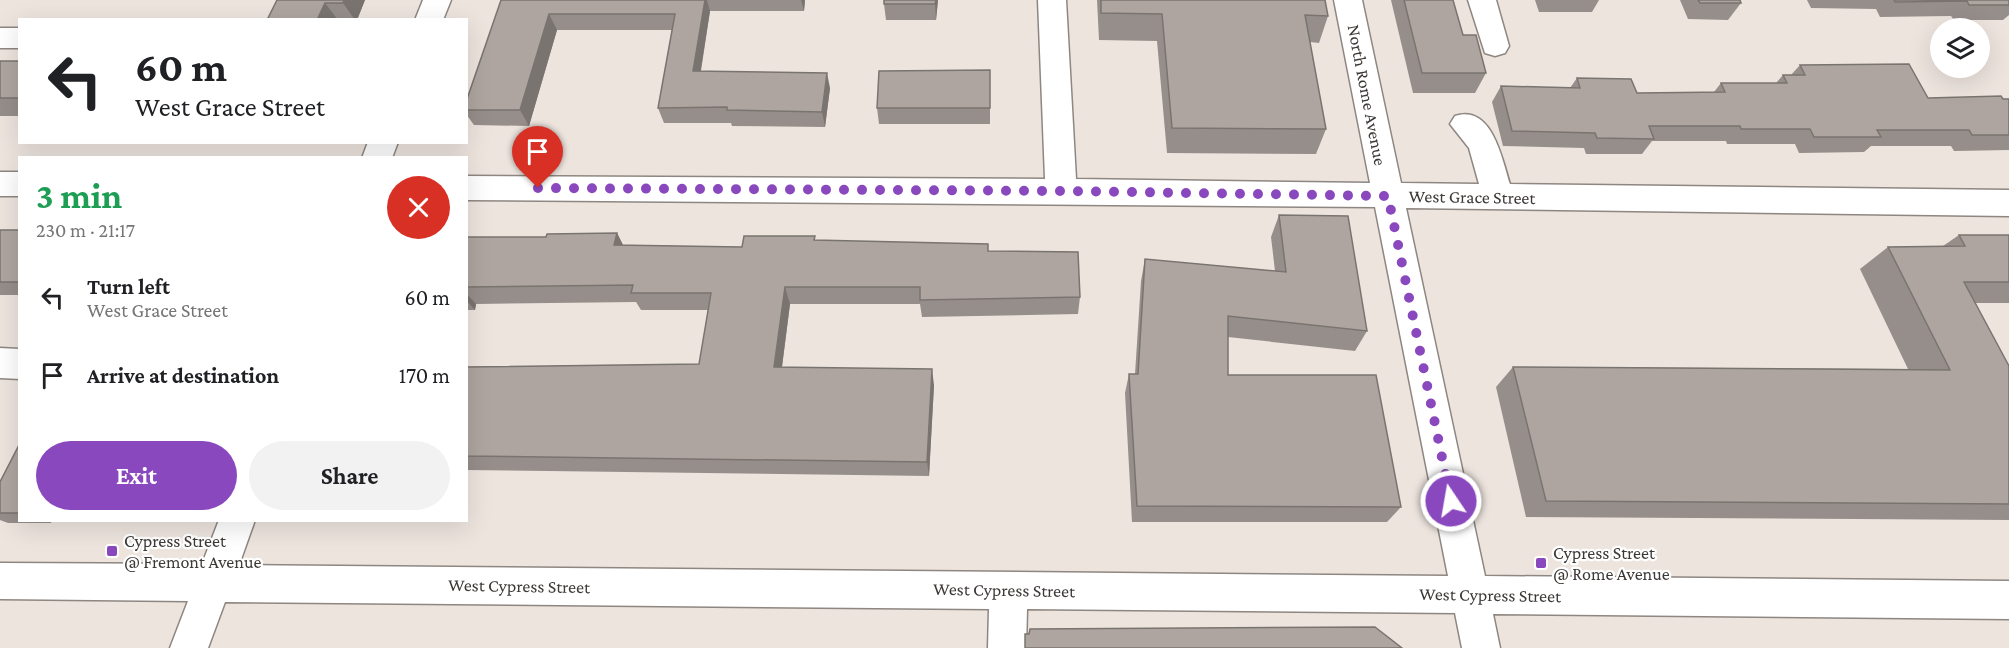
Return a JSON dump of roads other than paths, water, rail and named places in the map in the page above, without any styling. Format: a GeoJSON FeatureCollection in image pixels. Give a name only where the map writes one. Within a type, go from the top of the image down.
{"type":"FeatureCollection","features":[{"type":"Feature","properties":{"kind":"street"},"geometry":{"type":"LineString","coordinates":[[430,18],[437,0]]}},
{"type":"Feature","properties":{"kind":"street"},"geometry":{"type":"LineString","coordinates":[[1052,0],[1061,191]]}},
{"type":"Feature","properties":{"kind":"street","name":"North Rome Avenue"},"geometry":{"type":"LineString","coordinates":[[1348,0],[1481,648]]}},
{"type":"Feature","properties":{"kind":"street"},"geometry":{"type":"LineString","coordinates":[[1482,0],[1496,46]]}},
{"type":"Feature","properties":{"kind":"street"},"geometry":{"type":"LineString","coordinates":[[0,38],[18,38]]}},
{"type":"Feature","properties":{"kind":"street"},"geometry":{"type":"LineString","coordinates":[[1465,124],[1483,143],[1498,198]]}},
{"type":"Feature","properties":{"kind":"street"},"geometry":{"type":"LineString","coordinates":[[0,184],[18,184]]}},
{"type":"Feature","properties":{"kind":"street","name":"West Grace Street"},"geometry":{"type":"LineString","coordinates":[[468,188],[1061,191],[2009,203]]}},
{"type":"Feature","properties":{"kind":"street"},"geometry":{"type":"LineString","coordinates":[[0,363],[18,364]]}},
{"type":"Feature","properties":{"kind":"street"},"geometry":{"type":"LineString","coordinates":[[189,648],[236,522]]}},
{"type":"Feature","properties":{"kind":"street","name":"West Cypress Street"},"geometry":{"type":"LineString","coordinates":[[0,581],[2009,600]]}},
{"type":"Feature","properties":{"kind":"street"},"geometry":{"type":"LineString","coordinates":[[1007,648],[1008,591]]}},
{"type":"Feature","properties":{"kind":"place","name":"Cypress Street @ Fremont Avenue"},"geometry":{"type":"Point","coordinates":[112,551]}},
{"type":"Feature","properties":{"kind":"place","name":"Cypress Street @ Rome Avenue"},"geometry":{"type":"Point","coordinates":[1541,563]}}]}
